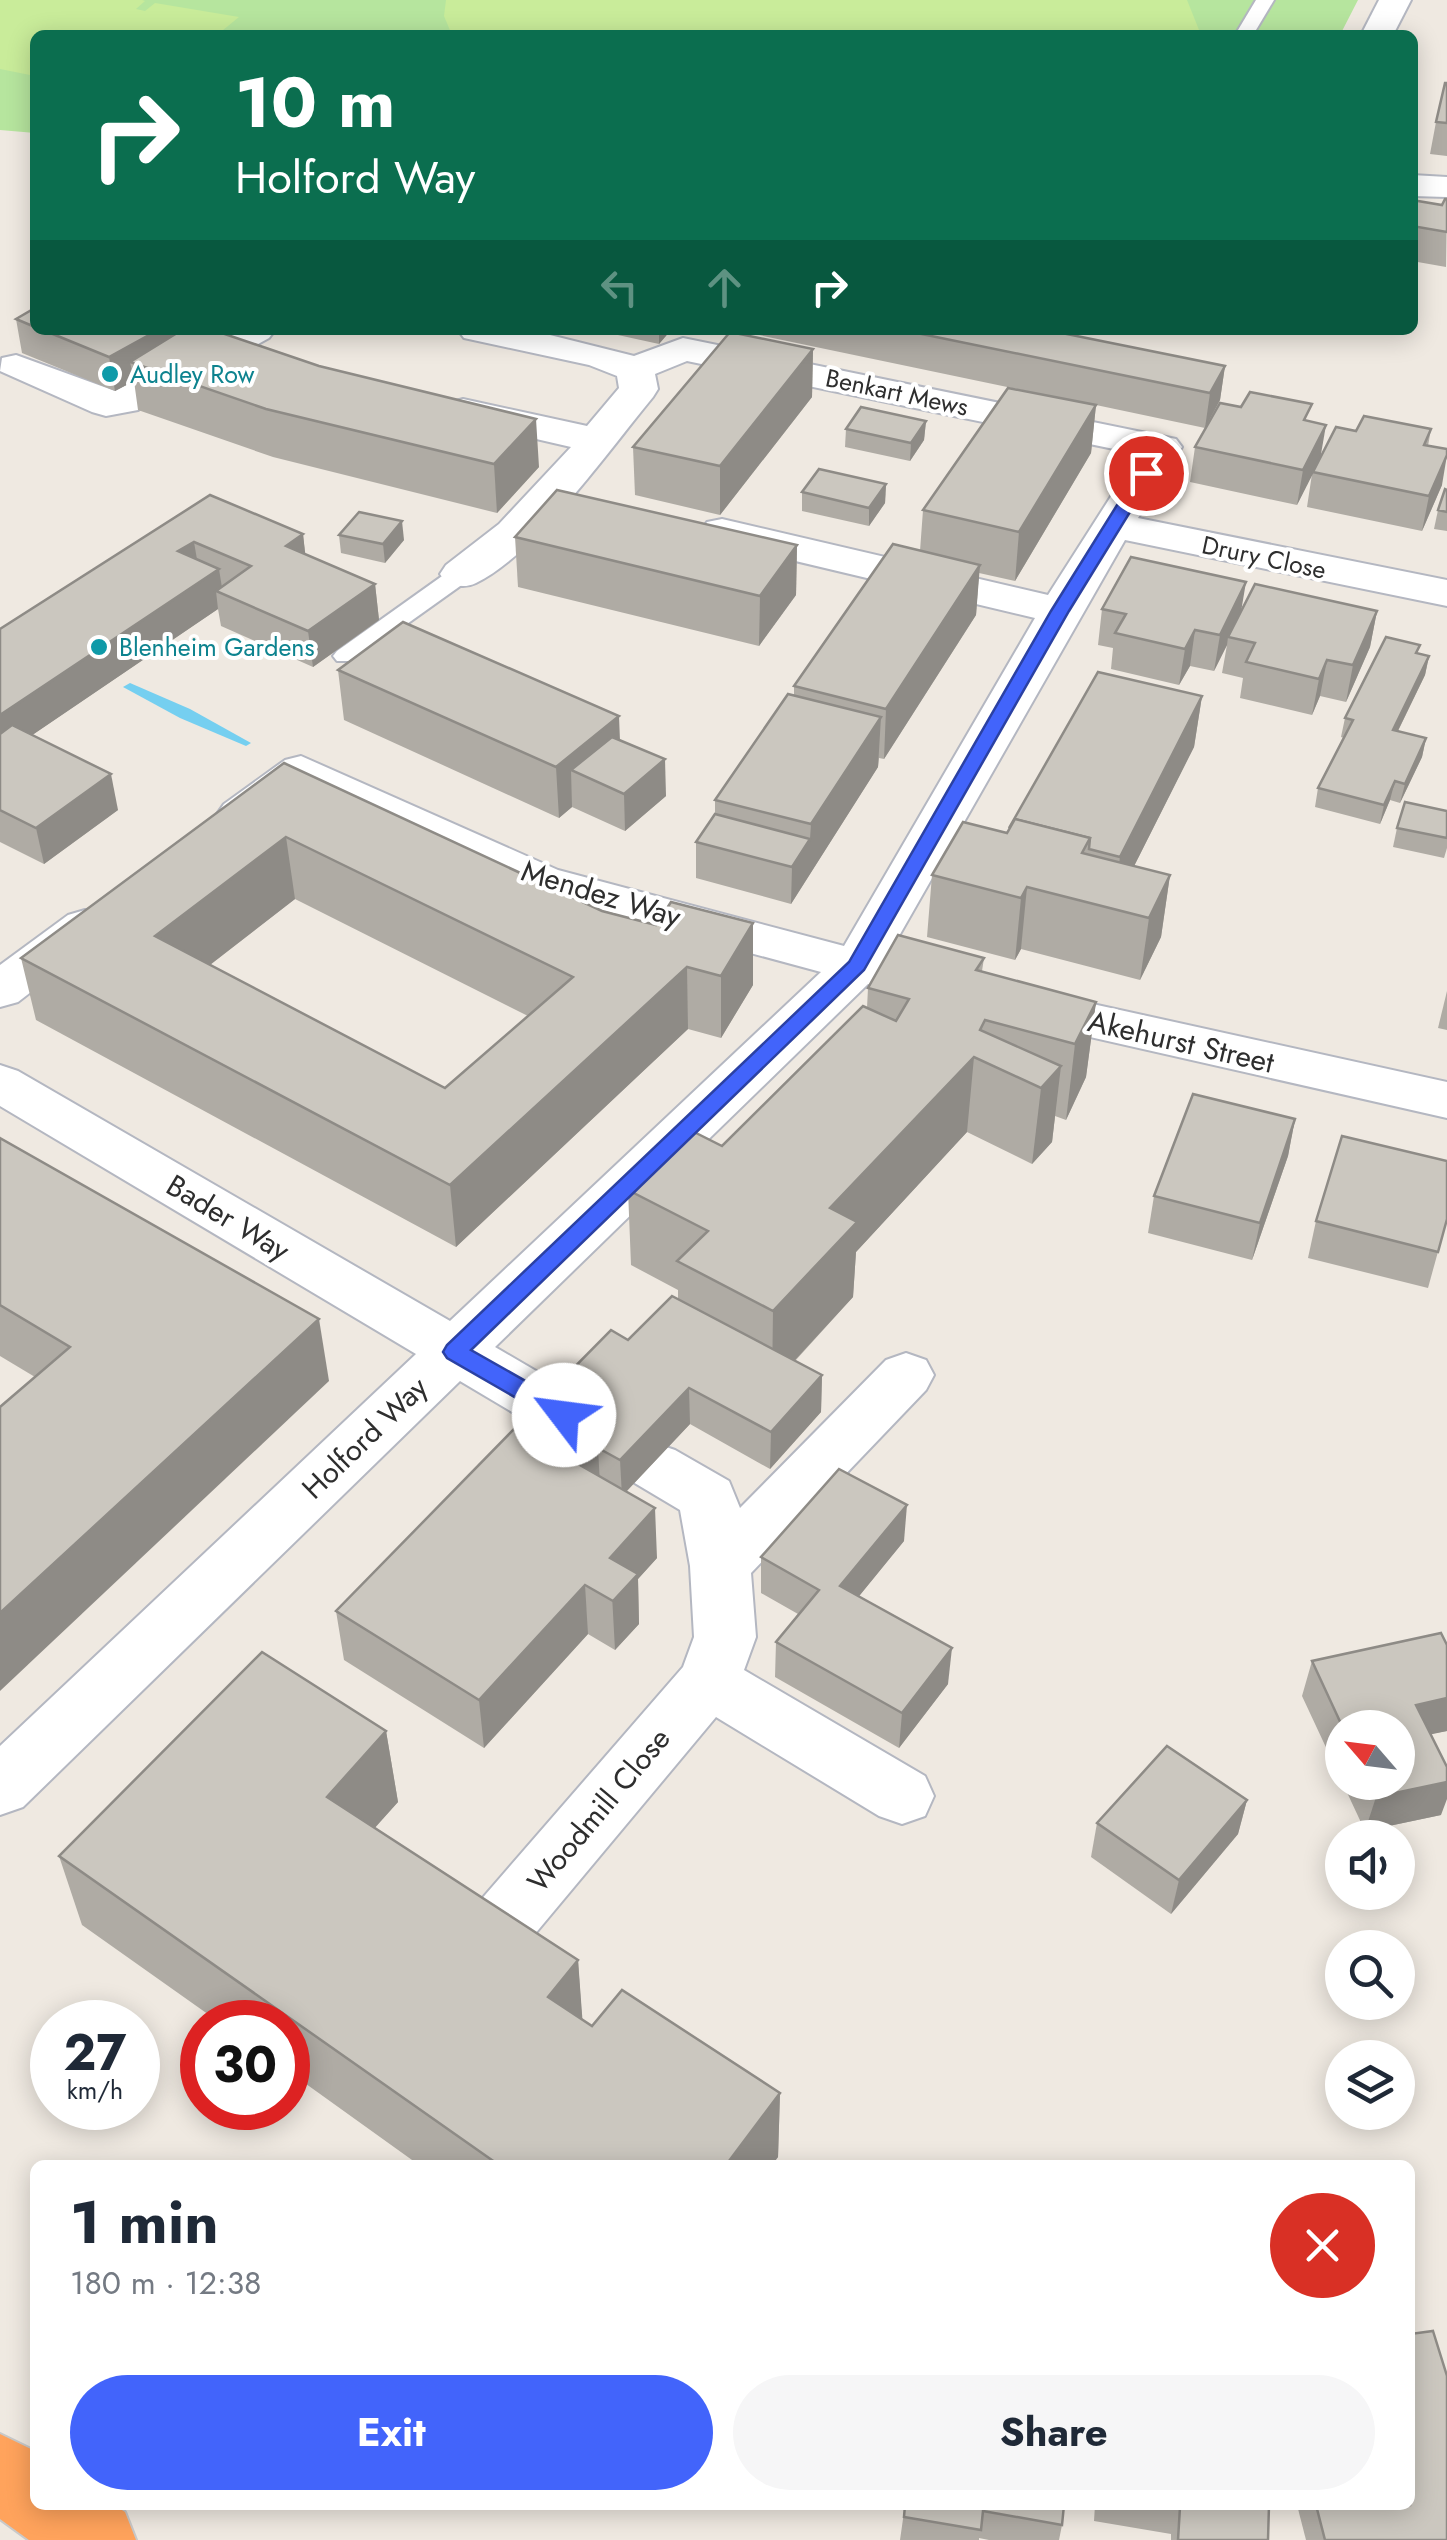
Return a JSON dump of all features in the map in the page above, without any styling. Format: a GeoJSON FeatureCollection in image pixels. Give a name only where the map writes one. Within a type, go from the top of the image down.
{"type":"FeatureCollection","features":[{"type":"Feature","properties":{"kind":"highway"},"geometry":{"type":"LineString","coordinates":[[0,2474],[30,2494]]}},
{"type":"Feature","properties":{"kind":"highway"},"geometry":{"type":"LineString","coordinates":[[53,2510],[98,2540]]}},
{"type":"Feature","properties":{"kind":"street"},"geometry":{"type":"LineString","coordinates":[[1380,30],[1395,0]]}},
{"type":"Feature","properties":{"kind":"street"},"geometry":{"type":"LineString","coordinates":[[1418,185],[1447,187]]}},
{"type":"Feature","properties":{"kind":"street"},"geometry":{"type":"LineString","coordinates":[[461,574],[577,497],[595,440],[639,389],[635,368],[599,356],[500,335]]}},
{"type":"Feature","properties":{"kind":"street"},"geometry":{"type":"LineString","coordinates":[[16,366],[106,404],[124,402],[246,336],[282,361]]}},
{"type":"Feature","properties":{"kind":"street","name":"Benkart Mews"},"geometry":{"type":"LineString","coordinates":[[635,368],[683,348],[1162,447]]}},
{"type":"Feature","properties":{"kind":"street"},"geometry":{"type":"LineString","coordinates":[[420,402],[595,440]]}},
{"type":"Feature","properties":{"kind":"street","name":"Holford Way"},"geometry":{"type":"LineString","coordinates":[[0,1787],[857,966],[1060,611],[1162,447]]}},
{"type":"Feature","properties":{"kind":"street"},"geometry":{"type":"LineString","coordinates":[[693,524],[1060,611]]}},
{"type":"Feature","properties":{"kind":"street","name":"Drury Close"},"geometry":{"type":"LineString","coordinates":[[1112,525],[1431,591]]}},
{"type":"Feature","properties":{"kind":"street","name":"Mendez Way"},"geometry":{"type":"LineString","coordinates":[[210,836],[301,770],[541,881],[857,966]]}},
{"type":"Feature","properties":{"kind":"street"},"geometry":{"type":"LineString","coordinates":[[0,990],[119,901]]}},
{"type":"Feature","properties":{"kind":"street","name":"Akehurst Street"},"geometry":{"type":"LineString","coordinates":[[857,966],[1447,1100]]}},
{"type":"Feature","properties":{"kind":"street","name":"Bader Way"},"geometry":{"type":"LineString","coordinates":[[0,1084],[455,1352]]}},
{"type":"Feature","properties":{"kind":"street"},"geometry":{"type":"LineString","coordinates":[[455,1352],[564,1415]]}},
{"type":"Feature","properties":{"kind":"street"},"geometry":{"type":"LineString","coordinates":[[720,1566],[906,1375]]}},
{"type":"Feature","properties":{"kind":"street","name":"Woodmill Close"},"geometry":{"type":"LineString","coordinates":[[490,1938],[709,1681],[724,1638],[720,1566],[708,1497],[654,1466]]}},
{"type":"Feature","properties":{"kind":"street"},"geometry":{"type":"LineString","coordinates":[[709,1681],[902,1796]]}},
{"type":"Feature","properties":{"kind":"lane"},"geometry":{"type":"LineString","coordinates":[[1247,30],[1265,0]]}},
{"type":"Feature","properties":{"kind":"lane"},"geometry":{"type":"LineString","coordinates":[[346,656],[461,574]]}},
{"type":"Feature","properties":{"kind":"green space"},"geometry":{"type":"Polygon","coordinates":[[[0,0],[1358,0],[1343,30],[30,30],[30,133],[0,130],[0,0]]]}},
{"type":"Feature","properties":{"kind":"green space"},"geometry":{"type":"Polygon","coordinates":[[[0,0],[142,0],[145,1],[136,9],[145,11],[155,3],[239,17],[223,30],[30,30],[30,75],[0,69],[0,0]]]}},
{"type":"Feature","properties":{"kind":"green space"},"geometry":{"type":"Polygon","coordinates":[[[446,0],[1187,0],[1199,30],[450,30],[444,16],[446,0]]]}},
{"type":"Feature","properties":{"kind":"water"},"geometry":{"type":"Polygon","coordinates":[[[130,683],[190,709],[251,743],[246,746],[180,718],[123,687],[130,683]]]}},
{"type":"Feature","properties":{"kind":"building"},"geometry":{"type":"Polygon","coordinates":[[[1447,83],[1447,123],[1436,122],[1447,83]]]}},
{"type":"Feature","properties":{"kind":"building"},"geometry":{"type":"Polygon","coordinates":[[[1447,199],[1447,232],[1418,227],[1418,201],[1442,205],[1447,199]]]}},
{"type":"Feature","properties":{"kind":"building"},"geometry":{"type":"Polygon","coordinates":[[[30,311],[30,325],[16,319],[30,311]]]}},
{"type":"Feature","properties":{"kind":"building"},"geometry":{"type":"Polygon","coordinates":[[[55,335],[149,335],[109,357],[55,335]]]}},
{"type":"Feature","properties":{"kind":"building"},"geometry":{"type":"Polygon","coordinates":[[[174,335],[228,335],[319,366],[536,419],[494,464],[266,409],[130,362],[174,335]]]}},
{"type":"Feature","properties":{"kind":"building"},"geometry":{"type":"Polygon","coordinates":[[[727,335],[813,349],[720,466],[633,447],[727,335]]]}},
{"type":"Feature","properties":{"kind":"building"},"geometry":{"type":"Polygon","coordinates":[[[926,335],[1072,335],[1225,366],[1210,393],[926,335]]]}},
{"type":"Feature","properties":{"kind":"building"},"geometry":{"type":"Polygon","coordinates":[[[1008,388],[1096,405],[1019,532],[923,510],[1008,388]]]}},
{"type":"Feature","properties":{"kind":"building"},"geometry":{"type":"Polygon","coordinates":[[[1250,392],[1312,404],[1304,420],[1326,425],[1303,470],[1195,447],[1220,403],[1241,407],[1250,392]]]}},
{"type":"Feature","properties":{"kind":"building"},"geometry":{"type":"Polygon","coordinates":[[[861,407],[926,421],[911,443],[846,429],[861,407]]]}},
{"type":"Feature","properties":{"kind":"building"},"geometry":{"type":"Polygon","coordinates":[[[1364,416],[1431,429],[1424,445],[1447,449],[1447,455],[1429,496],[1313,472],[1336,427],[1356,431],[1364,416]]]}},
{"type":"Feature","properties":{"kind":"building"},"geometry":{"type":"Polygon","coordinates":[[[819,469],[886,484],[869,508],[802,492],[819,469]]]}},
{"type":"Feature","properties":{"kind":"building"},"geometry":{"type":"Polygon","coordinates":[[[557,490],[797,545],[760,596],[515,537],[557,490]]]}},
{"type":"Feature","properties":{"kind":"building"},"geometry":{"type":"Polygon","coordinates":[[[1447,490],[1447,512],[1438,510],[1447,490]]]}},
{"type":"Feature","properties":{"kind":"building"},"geometry":{"type":"Polygon","coordinates":[[[210,495],[303,534],[286,546],[375,584],[308,631],[216,591],[251,566],[194,542],[178,551],[219,569],[0,715],[0,629],[210,495]]]}},
{"type":"Feature","properties":{"kind":"building"},"geometry":{"type":"Polygon","coordinates":[[[359,512],[402,521],[383,544],[339,535],[359,512]]]}},
{"type":"Feature","properties":{"kind":"building"},"geometry":{"type":"Polygon","coordinates":[[[893,544],[980,565],[886,709],[794,686],[893,544]]]}},
{"type":"Feature","properties":{"kind":"building"},"geometry":{"type":"Polygon","coordinates":[[[1131,557],[1246,582],[1220,635],[1195,630],[1185,649],[1115,633],[1126,614],[1102,609],[1131,557]]]}},
{"type":"Feature","properties":{"kind":"building"},"geometry":{"type":"Polygon","coordinates":[[[1255,584],[1377,611],[1353,665],[1327,660],[1319,679],[1246,662],[1255,643],[1228,637],[1255,584]]]}},
{"type":"Feature","properties":{"kind":"building"},"geometry":{"type":"Polygon","coordinates":[[[403,622],[619,716],[556,767],[338,670],[403,622]]]}},
{"type":"Feature","properties":{"kind":"building"},"geometry":{"type":"Polygon","coordinates":[[[1386,637],[1420,645],[1416,653],[1429,656],[1393,730],[1426,738],[1405,784],[1395,781],[1384,805],[1318,788],[1353,720],[1345,718],[1386,637]]]}},
{"type":"Feature","properties":{"kind":"building"},"geometry":{"type":"Polygon","coordinates":[[[1098,672],[1202,696],[1120,857],[1089,849],[1090,838],[1015,819],[1009,828],[1098,672]]]}},
{"type":"Feature","properties":{"kind":"building"},"geometry":{"type":"Polygon","coordinates":[[[788,694],[881,717],[811,824],[715,800],[788,694]]]}},
{"type":"Feature","properties":{"kind":"building"},"geometry":{"type":"Polygon","coordinates":[[[12,725],[111,774],[36,828],[0,810],[0,734],[12,725]]]}},
{"type":"Feature","properties":{"kind":"building"},"geometry":{"type":"Polygon","coordinates":[[[612,737],[665,759],[624,794],[571,770],[612,737]]]}},
{"type":"Feature","properties":{"kind":"building"},"geometry":{"type":"Polygon","coordinates":[[[284,763],[602,911],[656,925],[671,902],[753,923],[721,976],[687,967],[450,1185],[21,958],[284,763]],[[286,837],[155,936],[445,1088],[573,977],[286,837]]]}},
{"type":"Feature","properties":{"kind":"building"},"geometry":{"type":"Polygon","coordinates":[[[1405,802],[1447,811],[1447,838],[1397,828],[1405,802]]]}},
{"type":"Feature","properties":{"kind":"building"},"geometry":{"type":"Polygon","coordinates":[[[715,814],[810,839],[792,867],[696,842],[715,814]]]}},
{"type":"Feature","properties":{"kind":"building"},"geometry":{"type":"Polygon","coordinates":[[[1015,819],[1090,838],[1082,853],[1170,875],[1149,918],[1027,887],[1021,898],[932,875],[963,822],[1007,833],[1015,819]]]}},
{"type":"Feature","properties":{"kind":"building"},"geometry":{"type":"Polygon","coordinates":[[[898,935],[984,958],[976,970],[1096,1002],[1075,1044],[985,1020],[980,1030],[1061,1066],[1041,1088],[974,1057],[830,1208],[857,1222],[773,1311],[677,1261],[708,1231],[628,1190],[690,1130],[722,1146],[863,1006],[896,1021],[909,999],[868,988],[898,935]]]}},
{"type":"Feature","properties":{"kind":"building"},"geometry":{"type":"Polygon","coordinates":[[[1193,1094],[1295,1119],[1260,1223],[1154,1196],[1193,1094]]]}},
{"type":"Feature","properties":{"kind":"building"},"geometry":{"type":"Polygon","coordinates":[[[1342,1136],[1447,1161],[1447,1219],[1438,1252],[1316,1221],[1342,1136]]]}},
{"type":"Feature","properties":{"kind":"building"},"geometry":{"type":"Polygon","coordinates":[[[0,1138],[319,1319],[0,1613],[0,1407],[70,1347],[0,1305],[0,1138]]]}},
{"type":"Feature","properties":{"kind":"building"},"geometry":{"type":"Polygon","coordinates":[[[672,1296],[822,1375],[771,1432],[689,1388],[620,1460],[598,1448],[581,1466],[544,1445],[562,1427],[532,1410],[611,1330],[628,1340],[672,1296]]]}},
{"type":"Feature","properties":{"kind":"building"},"geometry":{"type":"Polygon","coordinates":[[[515,1428],[655,1508],[610,1558],[638,1574],[613,1601],[585,1585],[479,1700],[336,1611],[515,1428]]]}},
{"type":"Feature","properties":{"kind":"building"},"geometry":{"type":"Polygon","coordinates":[[[839,1469],[907,1505],[840,1586],[952,1648],[902,1713],[776,1642],[819,1590],[761,1557],[839,1469]]]}},
{"type":"Feature","properties":{"kind":"building"},"geometry":{"type":"Polygon","coordinates":[[[1441,1633],[1447,1645],[1447,1698],[1416,1705],[1447,1767],[1447,1782],[1415,1789],[1415,1710],[1335,1710],[1312,1661],[1441,1633]]]}},
{"type":"Feature","properties":{"kind":"building"},"geometry":{"type":"Polygon","coordinates":[[[262,1652],[386,1731],[327,1797],[578,1960],[548,1997],[592,2026],[622,1990],[780,2093],[730,2160],[492,2160],[310,2032],[310,2000],[264,2000],[59,1856],[262,1652]]]}},
{"type":"Feature","properties":{"kind":"building"},"geometry":{"type":"Polygon","coordinates":[[[1167,1746],[1247,1800],[1179,1880],[1097,1823],[1167,1746]]]}},
{"type":"Feature","properties":{"kind":"building"},"geometry":{"type":"Polygon","coordinates":[[[1433,2331],[1447,2376],[1447,2540],[1325,2540],[1317,2510],[1415,2510],[1415,2333],[1433,2331]]]}},
{"type":"Feature","properties":{"kind":"building"},"geometry":{"type":"Polygon","coordinates":[[[905,2510],[1064,2510],[1062,2525],[983,2511],[981,2530],[904,2517],[905,2510]]]}},
{"type":"Feature","properties":{"kind":"building"},"geometry":{"type":"Polygon","coordinates":[[[1180,2510],[1269,2510],[1268,2540],[1178,2540],[1180,2510]]]}},
{"type":"Feature","properties":{"kind":"place","name":"Audley Row"},"geometry":{"type":"Point","coordinates":[110,374]}},
{"type":"Feature","properties":{"kind":"place","name":"Blenheim Gardens"},"geometry":{"type":"Point","coordinates":[99,647]}},
{"type":"Feature","properties":{"kind":"route"},"geometry":{"type":"LineString","coordinates":[[564,1415],[455,1352],[857,966],[1060,611],[1146,473]]}}]}
